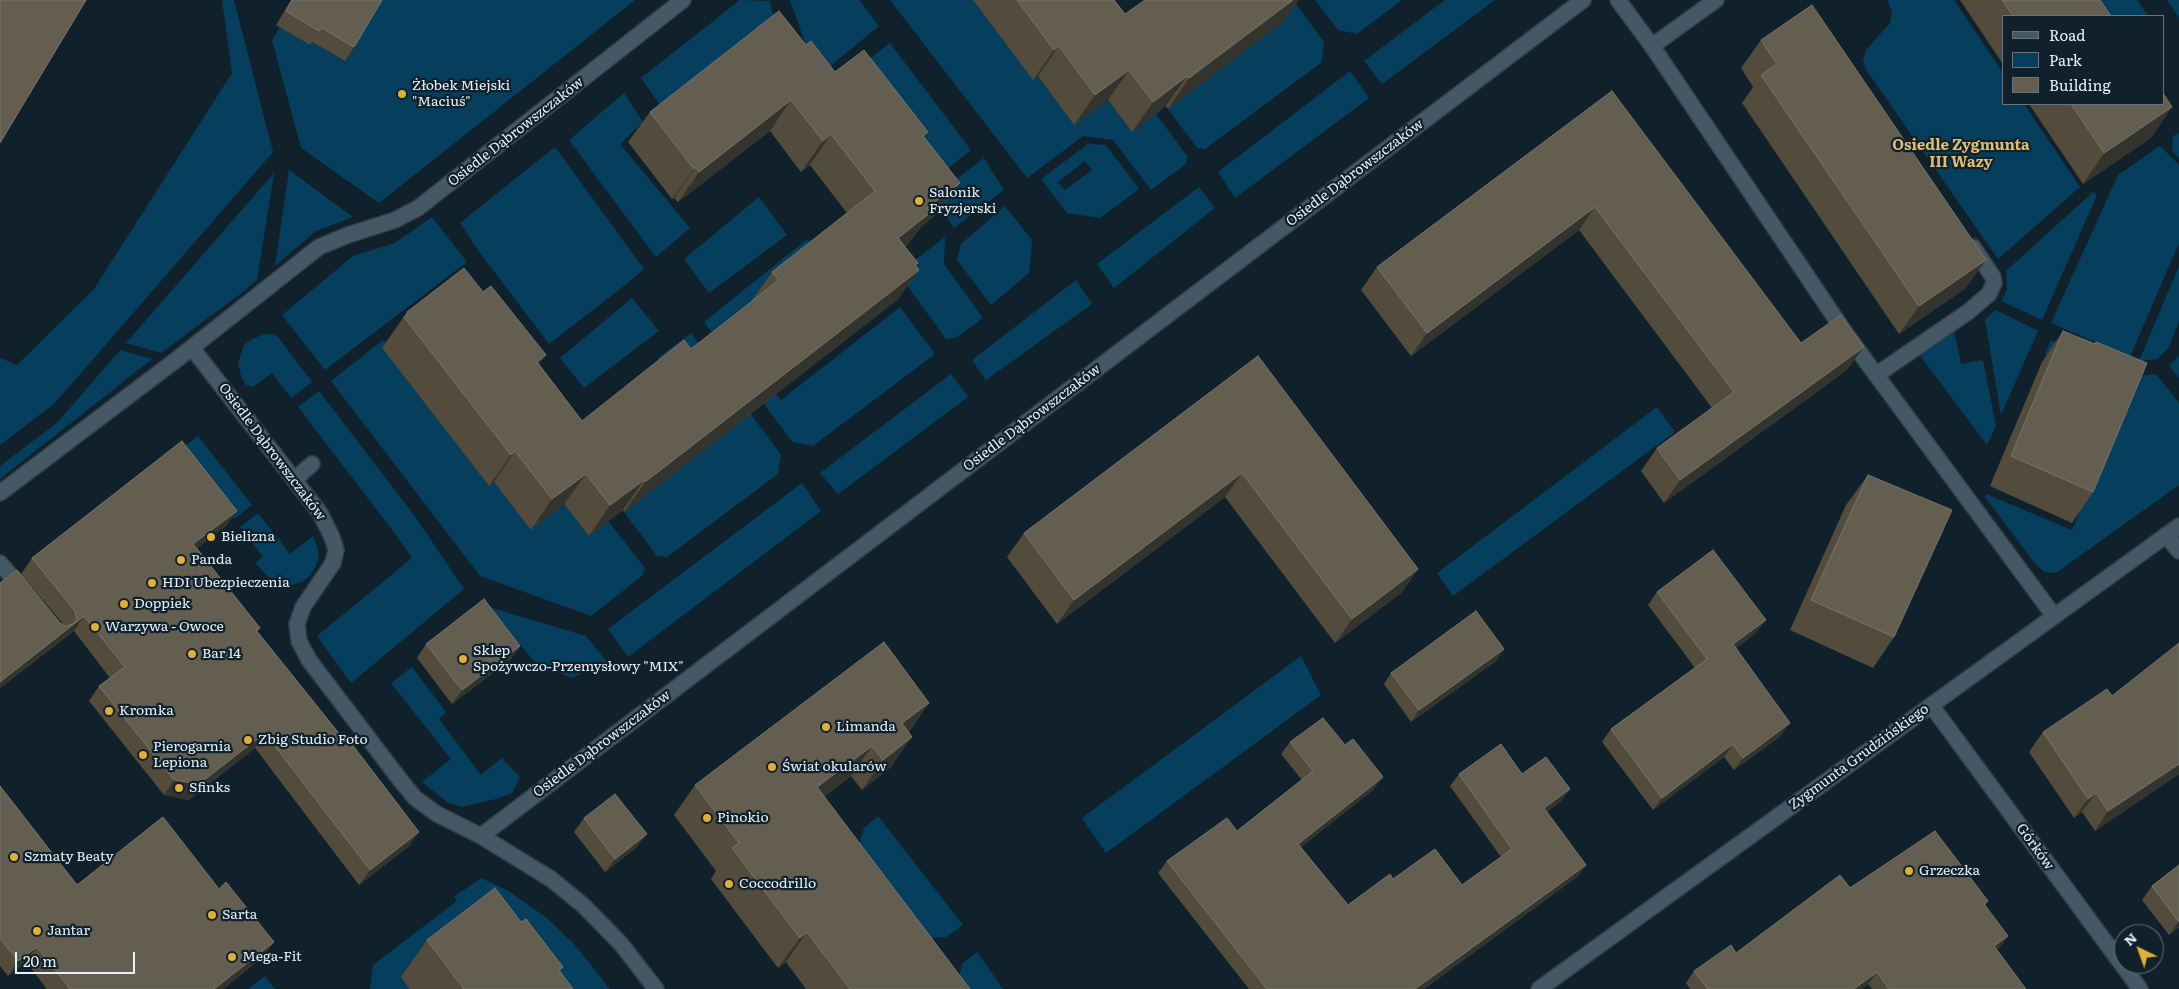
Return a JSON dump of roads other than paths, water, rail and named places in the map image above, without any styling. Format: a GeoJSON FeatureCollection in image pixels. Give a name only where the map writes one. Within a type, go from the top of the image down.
{"type":"FeatureCollection","features":[{"type":"Feature","properties":{"kind":"street","name":"Osiedle Dąbrowszczaków"},"geometry":{"type":"LineString","coordinates":[[0,494],[192,348],[319,247],[348,235],[395,220],[418,208],[683,0]]}},
{"type":"Feature","properties":{"kind":"street","name":"Osiedle Dąbrowszczaków"},"geometry":{"type":"LineString","coordinates":[[481,836],[1583,0]]}},
{"type":"Feature","properties":{"kind":"street"},"geometry":{"type":"LineString","coordinates":[[1618,0],[1652,46],[1840,326],[2054,616]]}},
{"type":"Feature","properties":{"kind":"street"},"geometry":{"type":"LineString","coordinates":[[1652,46],[1716,0]]}},
{"type":"Feature","properties":{"kind":"street"},"geometry":{"type":"LineString","coordinates":[[1876,375],[1968,312],[1991,291],[1994,283],[1993,277],[1966,236]]}},
{"type":"Feature","properties":{"kind":"street","name":"Osiedle Dąbrowszczaków"},"geometry":{"type":"LineString","coordinates":[[192,348],[326,522],[336,550],[330,570],[298,616],[296,631],[303,651],[415,798],[438,814],[536,868],[584,906],[621,944],[656,989]]}},
{"type":"Feature","properties":{"kind":"street"},"geometry":{"type":"LineString","coordinates":[[294,480],[312,464]]}},
{"type":"Feature","properties":{"kind":"street","name":"Zygmunta Grudzińskiego"},"geometry":{"type":"LineString","coordinates":[[1539,989],[2179,526]]}},
{"type":"Feature","properties":{"kind":"street"},"geometry":{"type":"LineString","coordinates":[[2166,535],[2179,552]]}},
{"type":"Feature","properties":{"kind":"street"},"geometry":{"type":"LineString","coordinates":[[0,562],[34,604]]}},
{"type":"Feature","properties":{"kind":"street","name":"Górków"},"geometry":{"type":"LineString","coordinates":[[1931,705],[2140,989]]}},
{"type":"Feature","properties":{"kind":"place","name":"Żłobek Miejski \"Maciuś\""},"geometry":{"type":"Point","coordinates":[402,94]}},
{"type":"Feature","properties":{"kind":"place","name":"Salonik Fryzjerski"},"geometry":{"type":"Point","coordinates":[919,201]}},
{"type":"Feature","properties":{"kind":"place","name":"Bielizna"},"geometry":{"type":"Point","coordinates":[211,537]}},
{"type":"Feature","properties":{"kind":"place","name":"Panda"},"geometry":{"type":"Point","coordinates":[181,560]}},
{"type":"Feature","properties":{"kind":"place","name":"HDI Ubezpieczenia"},"geometry":{"type":"Point","coordinates":[152,583]}},
{"type":"Feature","properties":{"kind":"place","name":"Doppiek"},"geometry":{"type":"Point","coordinates":[124,604]}},
{"type":"Feature","properties":{"kind":"place","name":"Warzywa - Owoce"},"geometry":{"type":"Point","coordinates":[95,627]}},
{"type":"Feature","properties":{"kind":"place","name":"Bar 14"},"geometry":{"type":"Point","coordinates":[192,654]}},
{"type":"Feature","properties":{"kind":"place","name":"Sklep Spożywczo-Przemysłowy \"MIX\""},"geometry":{"type":"Point","coordinates":[463,659]}},
{"type":"Feature","properties":{"kind":"place","name":"Kromka"},"geometry":{"type":"Point","coordinates":[109,711]}},
{"type":"Feature","properties":{"kind":"place","name":"Limanda"},"geometry":{"type":"Point","coordinates":[826,727]}},
{"type":"Feature","properties":{"kind":"place","name":"Zbig Studio Foto"},"geometry":{"type":"Point","coordinates":[248,740]}},
{"type":"Feature","properties":{"kind":"place","name":"Pierogarnia Lepiona"},"geometry":{"type":"Point","coordinates":[143,755]}},
{"type":"Feature","properties":{"kind":"place","name":"Świat okularów"},"geometry":{"type":"Point","coordinates":[772,767]}},
{"type":"Feature","properties":{"kind":"place","name":"Sfinks"},"geometry":{"type":"Point","coordinates":[179,788]}},
{"type":"Feature","properties":{"kind":"place","name":"Pinokio"},"geometry":{"type":"Point","coordinates":[707,818]}},
{"type":"Feature","properties":{"kind":"place","name":"Szmaty Beaty"},"geometry":{"type":"Point","coordinates":[14,857]}},
{"type":"Feature","properties":{"kind":"place","name":"Grzeczka"},"geometry":{"type":"Point","coordinates":[1909,871]}},
{"type":"Feature","properties":{"kind":"place","name":"Coccodrillo"},"geometry":{"type":"Point","coordinates":[729,884]}},
{"type":"Feature","properties":{"kind":"place","name":"Sarta"},"geometry":{"type":"Point","coordinates":[212,915]}},
{"type":"Feature","properties":{"kind":"place","name":"Jantar"},"geometry":{"type":"Point","coordinates":[37,931]}},
{"type":"Feature","properties":{"kind":"place","name":"Mega-Fit"},"geometry":{"type":"Point","coordinates":[232,957]}},
{"type":"Feature","properties":{"kind":"district","name":"Osiedle Zygmunta III Wazy"},"geometry":{"type":"Point","coordinates":[1961,154]}}]}
